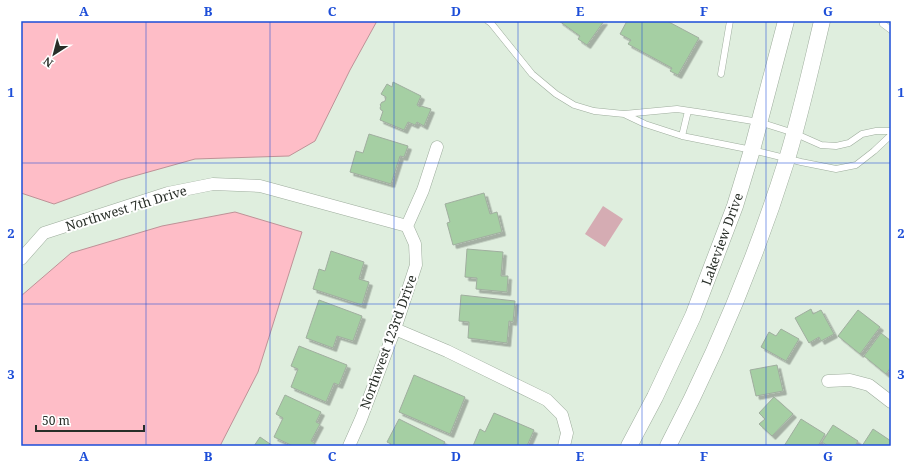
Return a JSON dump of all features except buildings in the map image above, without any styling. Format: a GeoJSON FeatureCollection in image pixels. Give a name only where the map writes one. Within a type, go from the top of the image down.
{"type":"FeatureCollection","features":[{"type":"Feature","properties":{"kind":"street","name":"Lakeview Drive"},"geometry":{"type":"LineString","coordinates":[[629,446],[655,397],[693,316],[735,206],[752,150],[786,21]]}},
{"type":"Feature","properties":{"kind":"street"},"geometry":{"type":"LineString","coordinates":[[668,446],[685,414],[732,311],[766,221],[794,132],[822,21]]}},
{"type":"Feature","properties":{"kind":"street"},"geometry":{"type":"LineString","coordinates":[[407,226],[423,190],[437,148]]}},
{"type":"Feature","properties":{"kind":"street","name":"Northwest 7th Drive"},"geometry":{"type":"LineString","coordinates":[[21,259],[44,232],[168,193],[213,184],[260,186],[407,226]]}},
{"type":"Feature","properties":{"kind":"street","name":"Northwest 123rd Drive"},"geometry":{"type":"LineString","coordinates":[[349,446],[361,419],[395,329],[416,265],[415,244],[407,226]]}},
{"type":"Feature","properties":{"kind":"street"},"geometry":{"type":"LineString","coordinates":[[395,329],[547,400],[562,415],[567,433],[564,446]]}},
{"type":"Feature","properties":{"kind":"street"},"geometry":{"type":"LineString","coordinates":[[828,382],[850,380],[869,385],[891,402]]}},
{"type":"Feature","properties":{"kind":"lane"},"geometry":{"type":"LineString","coordinates":[[488,21],[532,74],[556,94],[574,105],[594,111],[624,114],[677,109],[688,110],[759,122],[794,132],[821,145],[836,146],[849,143],[862,134],[876,131],[891,131]]}},
{"type":"Feature","properties":{"kind":"lane"},"geometry":{"type":"LineString","coordinates":[[721,74],[730,21]]}},
{"type":"Feature","properties":{"kind":"lane"},"geometry":{"type":"LineString","coordinates":[[883,24],[891,30]]}},
{"type":"Feature","properties":{"kind":"lane"},"geometry":{"type":"LineString","coordinates":[[682,136],[688,110]]}},
{"type":"Feature","properties":{"kind":"lane"},"geometry":{"type":"LineString","coordinates":[[624,114],[645,124],[682,136],[836,169],[856,165],[891,135]]}},
{"type":"Feature","properties":{"kind":"shaded area"},"geometry":{"type":"Polygon","coordinates":[[[21,21],[377,21],[350,70],[315,141],[289,156],[195,159],[120,180],[54,204],[21,193],[21,21]]]}},
{"type":"Feature","properties":{"kind":"shaded area"},"geometry":{"type":"Polygon","coordinates":[[[603,206],[623,219],[605,247],[585,234],[603,206]]]}},
{"type":"Feature","properties":{"kind":"shaded area"},"geometry":{"type":"Polygon","coordinates":[[[235,212],[302,232],[258,372],[220,446],[21,446],[21,296],[71,253],[162,226],[235,212]]]}}]}
